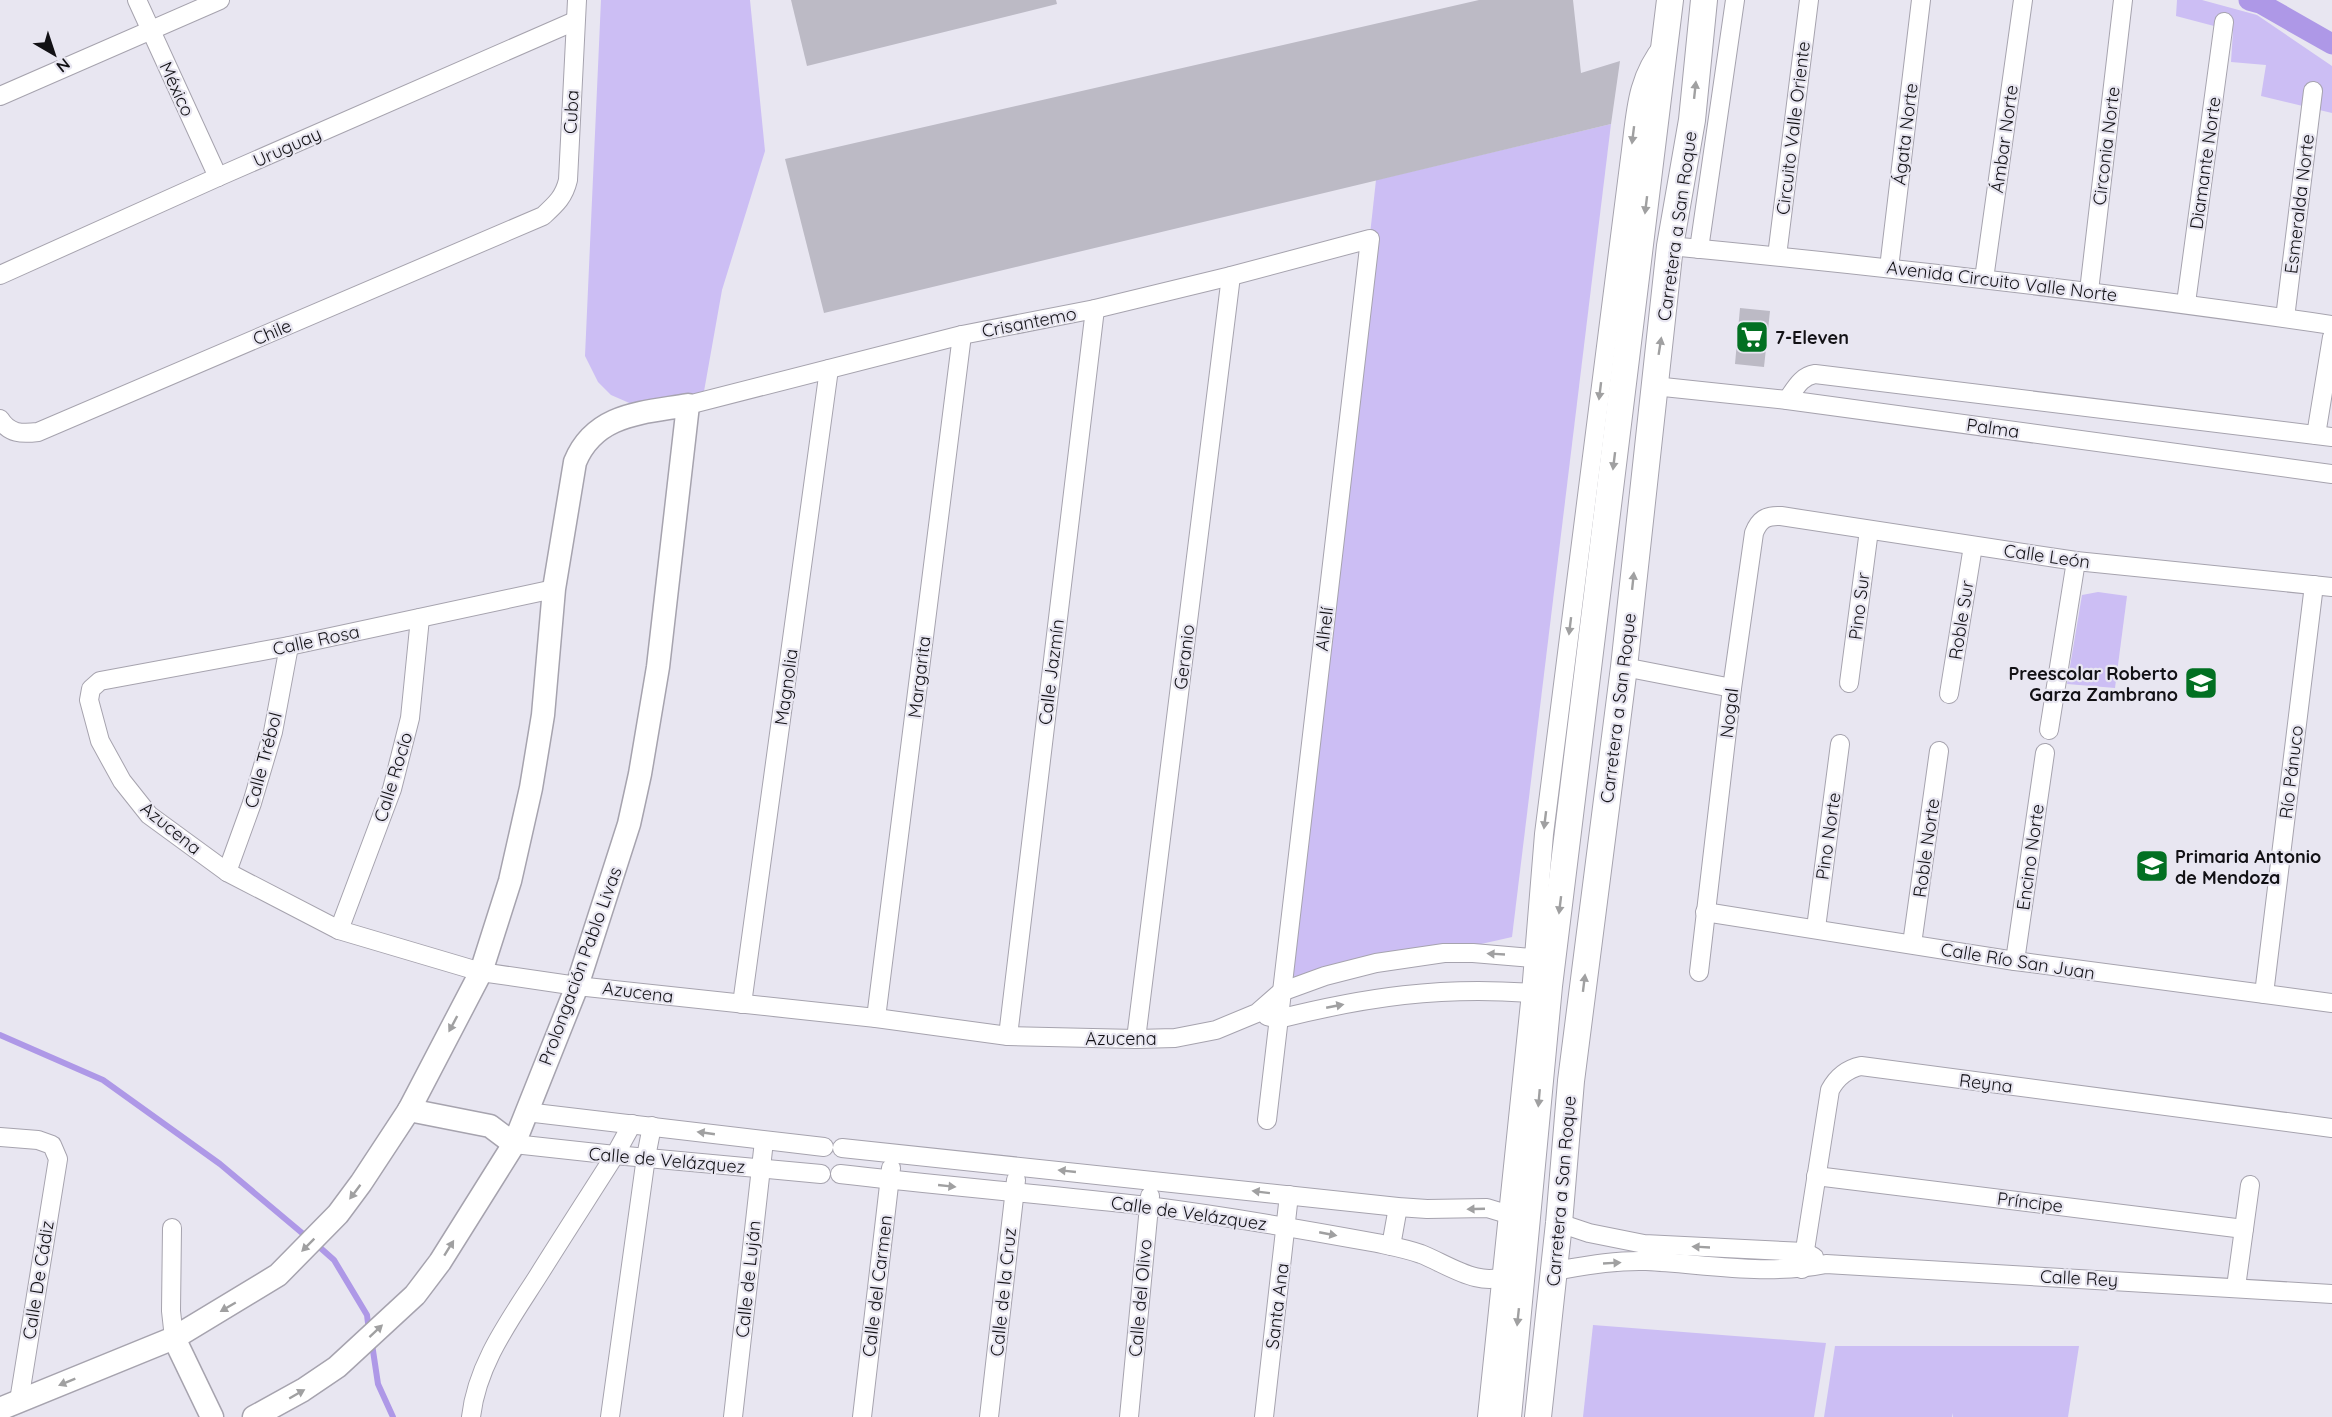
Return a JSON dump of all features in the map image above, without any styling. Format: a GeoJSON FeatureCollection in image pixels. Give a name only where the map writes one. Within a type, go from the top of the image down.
{"type":"FeatureCollection","features":[{"type":"Feature","properties":{"kind":"main road"},"geometry":{"type":"LineString","coordinates":[[1670,0],[1666,43],[1674,63],[1681,184]]}},
{"type":"Feature","properties":{"kind":"main road","name":"Carretera a San Roque"},"geometry":{"type":"LineString","coordinates":[[1538,1417],[1559,1224],[1571,1081],[1624,667],[1670,246],[1692,120],[1704,0]]}},
{"type":"Feature","properties":{"kind":"main road","name":"Carretera a San Roque"},"geometry":{"type":"LineString","coordinates":[[1508,1417],[1528,1244],[1545,977],[1577,764],[1666,43]]}},
{"type":"Feature","properties":{"kind":"main road"},"geometry":{"type":"LineString","coordinates":[[1577,764],[1593,725],[1624,667],[1611,627],[1601,569]]}},
{"type":"Feature","properties":{"kind":"main road"},"geometry":{"type":"LineString","coordinates":[[1571,1081],[1569,1017],[1545,977],[1568,962],[1595,888]]}},
{"type":"Feature","properties":{"kind":"main road"},"geometry":{"type":"LineString","coordinates":[[1545,1347],[1539,1264],[1528,1244],[1549,1204],[1564,1155]]}},
{"type":"Feature","properties":{"kind":"street","name":"México"},"geometry":{"type":"LineString","coordinates":[[137,0],[218,177]]}},
{"type":"Feature","properties":{"kind":"street"},"geometry":{"type":"LineString","coordinates":[[0,96],[220,0]]}},
{"type":"Feature","properties":{"kind":"street","name":"Cuba"},"geometry":{"type":"LineString","coordinates":[[543,216],[559,203],[568,180],[577,0]]}},
{"type":"Feature","properties":{"kind":"street"},"geometry":{"type":"LineString","coordinates":[[1700,249],[1735,0]]}},
{"type":"Feature","properties":{"kind":"street","name":"Circuito Valle Oriente"},"geometry":{"type":"LineString","coordinates":[[1778,256],[1809,0]]}},
{"type":"Feature","properties":{"kind":"street","name":"Ágata Norte"},"geometry":{"type":"LineString","coordinates":[[1889,268],[1921,0]]}},
{"type":"Feature","properties":{"kind":"street","name":"Ámbar Norte"},"geometry":{"type":"LineString","coordinates":[[1984,279],[2023,0]]}},
{"type":"Feature","properties":{"kind":"street","name":"Circonia Norte"},"geometry":{"type":"LineString","coordinates":[[2089,291],[2123,0]]}},
{"type":"Feature","properties":{"kind":"street","name":"Uruguay"},"geometry":{"type":"LineString","coordinates":[[0,275],[575,21]]}},
{"type":"Feature","properties":{"kind":"street","name":"Diamante Norte"},"geometry":{"type":"LineString","coordinates":[[2186,303],[2224,22]]}},
{"type":"Feature","properties":{"kind":"street"},"geometry":{"type":"LineString","coordinates":[[1487,1417],[1507,1214],[1545,977],[1544,834],[1639,93],[1651,61],[1666,43]]}},
{"type":"Feature","properties":{"kind":"street","name":"Esmeralda Norte"},"geometry":{"type":"LineString","coordinates":[[2285,318],[2313,91]]}},
{"type":"Feature","properties":{"kind":"street","name":"Chile"},"geometry":{"type":"LineString","coordinates":[[1,421],[12,431],[24,434],[38,432],[543,216]]}},
{"type":"Feature","properties":{"kind":"street","name":"Crisantemo"},"geometry":{"type":"LineString","coordinates":[[688,405],[962,335],[1095,309],[1232,276],[1370,239]]}},
{"type":"Feature","properties":{"kind":"street","name":"Alhelí"},"geometry":{"type":"LineString","coordinates":[[1267,1120],[1370,239]]}},
{"type":"Feature","properties":{"kind":"street","name":"Avenida Circuito Valle Norte"},"geometry":{"type":"LineString","coordinates":[[1670,246],[2089,291],[2332,325]]}},
{"type":"Feature","properties":{"kind":"street","name":"Geranio"},"geometry":{"type":"LineString","coordinates":[[1136,1039],[1232,276]]}},
{"type":"Feature","properties":{"kind":"street","name":"Calle Jazmín"},"geometry":{"type":"LineString","coordinates":[[1008,1036],[1095,309]]}},
{"type":"Feature","properties":{"kind":"street","name":"Margarita"},"geometry":{"type":"LineString","coordinates":[[876,1018],[962,335]]}},
{"type":"Feature","properties":{"kind":"street"},"geometry":{"type":"LineString","coordinates":[[1787,400],[1800,381],[1815,374],[2324,436],[2332,337]]}},
{"type":"Feature","properties":{"kind":"street","name":"Magnolia"},"geometry":{"type":"LineString","coordinates":[[742,1004],[829,369]]}},
{"type":"Feature","properties":{"kind":"street","name":"Palma"},"geometry":{"type":"LineString","coordinates":[[1654,386],[1787,400],[2332,474]]}},
{"type":"Feature","properties":{"kind":"street"},"geometry":{"type":"LineString","coordinates":[[10,1405],[174,1338],[278,1275],[338,1214],[361,1183],[409,1110],[480,972],[510,881],[531,788],[543,715],[554,589],[575,462],[579,450],[600,429],[618,418],[688,405]]}},
{"type":"Feature","properties":{"kind":"street","name":"Prolongación Pablo Livas"},"geometry":{"type":"LineString","coordinates":[[254,1417],[303,1390],[337,1367],[415,1295],[440,1262],[514,1144],[577,986],[629,824],[658,667],[688,405]]}},
{"type":"Feature","properties":{"kind":"street","name":"Calle León"},"geometry":{"type":"LineString","coordinates":[[1764,518],[1771,515],[1781,516],[2076,561],[2323,586]]}},
{"type":"Feature","properties":{"kind":"street","name":"Nogal"},"geometry":{"type":"LineString","coordinates":[[1699,972],[1732,688],[1754,533],[1764,518]]}},
{"type":"Feature","properties":{"kind":"street","name":"Pino Sur"},"geometry":{"type":"LineString","coordinates":[[1849,682],[1869,530]]}},
{"type":"Feature","properties":{"kind":"street","name":"Roble Sur"},"geometry":{"type":"LineString","coordinates":[[1949,694],[1973,546]]}},
{"type":"Feature","properties":{"kind":"street"},"geometry":{"type":"LineString","coordinates":[[2049,730],[2076,561]]}},
{"type":"Feature","properties":{"kind":"street","name":"Río Pánuco"},"geometry":{"type":"LineString","coordinates":[[2264,994],[2323,586]]}},
{"type":"Feature","properties":{"kind":"street","name":"Calle Rosa"},"geometry":{"type":"LineString","coordinates":[[89,700],[91,689],[100,681],[289,646],[554,589]]}},
{"type":"Feature","properties":{"kind":"street","name":"Calle Rocío"},"geometry":{"type":"LineString","coordinates":[[339,930],[388,800],[411,718],[420,618]]}},
{"type":"Feature","properties":{"kind":"street","name":"Calle Trébol"},"geometry":{"type":"LineString","coordinates":[[227,872],[252,803],[273,732],[289,646]]}},
{"type":"Feature","properties":{"kind":"street"},"geometry":{"type":"LineString","coordinates":[[1624,667],[1732,688]]}},
{"type":"Feature","properties":{"kind":"street","name":"Azucena"},"geometry":{"type":"LineString","coordinates":[[89,700],[100,741],[122,782],[149,815],[227,872],[339,930],[480,972],[577,986],[876,1018],[1008,1036],[1175,1038],[1216,1030],[1257,1013],[1281,992]]}},
{"type":"Feature","properties":{"kind":"street","name":"Pino Norte"},"geometry":{"type":"LineString","coordinates":[[1816,928],[1840,744]]}},
{"type":"Feature","properties":{"kind":"street","name":"Roble Norte"},"geometry":{"type":"LineString","coordinates":[[1912,944],[1940,751]]}},
{"type":"Feature","properties":{"kind":"street","name":"Encino Norte"},"geometry":{"type":"LineString","coordinates":[[2015,962],[2045,753]]}},
{"type":"Feature","properties":{"kind":"street","name":"Calle Río San Juan"},"geometry":{"type":"LineString","coordinates":[[1705,912],[1816,928],[2015,962],[2332,1003]]}},
{"type":"Feature","properties":{"kind":"street"},"geometry":{"type":"LineString","coordinates":[[1281,992],[1325,976],[1376,963],[1433,955],[1473,953],[1545,977]]}},
{"type":"Feature","properties":{"kind":"street"},"geometry":{"type":"LineString","coordinates":[[1257,1013],[1278,1019],[1380,997],[1447,991],[1545,977]]}},
{"type":"Feature","properties":{"kind":"street","name":"Reyna"},"geometry":{"type":"LineString","coordinates":[[1803,1260],[1830,1089],[1845,1071],[1861,1066],[2332,1128]]}},
{"type":"Feature","properties":{"kind":"street"},"geometry":{"type":"LineString","coordinates":[[409,1110],[490,1126],[514,1144]]}},
{"type":"Feature","properties":{"kind":"street"},"geometry":{"type":"LineString","coordinates":[[490,1126],[526,1112]]}},
{"type":"Feature","properties":{"kind":"street","name":"Calle de Velázquez"},"geometry":{"type":"LineString","coordinates":[[526,1112],[894,1155],[1398,1207],[1487,1208],[1507,1214]]}},
{"type":"Feature","properties":{"kind":"street"},"geometry":{"type":"LineString","coordinates":[[471,1417],[482,1371],[498,1338],[615,1155],[632,1124]]}},
{"type":"Feature","properties":{"kind":"street"},"geometry":{"type":"LineString","coordinates":[[610,1417],[652,1126]]}},
{"type":"Feature","properties":{"kind":"street","name":"Calle De Cádiz"},"geometry":{"type":"LineString","coordinates":[[0,1137],[38,1140],[52,1145],[58,1159],[10,1405]]}},
{"type":"Feature","properties":{"kind":"street","name":"Calle de Luján"},"geometry":{"type":"LineString","coordinates":[[733,1417],[764,1141]]}},
{"type":"Feature","properties":{"kind":"street","name":"Calle de Velázquez"},"geometry":{"type":"LineString","coordinates":[[514,1144],[821,1174]]}},
{"type":"Feature","properties":{"kind":"street","name":"Calle del Carmen"},"geometry":{"type":"LineString","coordinates":[[862,1417],[889,1180],[894,1155]]}},
{"type":"Feature","properties":{"kind":"street","name":"Calle de la Cruz"},"geometry":{"type":"LineString","coordinates":[[989,1417],[1018,1166]]}},
{"type":"Feature","properties":{"kind":"street","name":"Calle de Velázquez"},"geometry":{"type":"LineString","coordinates":[[840,1174],[1148,1206],[1286,1226],[1391,1246],[1419,1254],[1472,1276],[1502,1279]]}},
{"type":"Feature","properties":{"kind":"street","name":"Príncipe"},"geometry":{"type":"LineString","coordinates":[[1816,1176],[2244,1229]]}},
{"type":"Feature","properties":{"kind":"street","name":"Calle del Olivo"},"geometry":{"type":"LineString","coordinates":[[1129,1417],[1152,1180]]}},
{"type":"Feature","properties":{"kind":"street"},"geometry":{"type":"LineString","coordinates":[[2236,1287],[2250,1185]]}},
{"type":"Feature","properties":{"kind":"street","name":"Santa Ana"},"geometry":{"type":"LineString","coordinates":[[1264,1417],[1289,1195]]}},
{"type":"Feature","properties":{"kind":"street"},"geometry":{"type":"LineString","coordinates":[[1391,1246],[1398,1207]]}},
{"type":"Feature","properties":{"kind":"street"},"geometry":{"type":"LineString","coordinates":[[1502,1279],[1516,1269],[1528,1244],[1507,1214]]}},
{"type":"Feature","properties":{"kind":"street","name":"Calle Rey"},"geometry":{"type":"LineString","coordinates":[[1559,1224],[1644,1253],[1757,1268],[1803,1260],[1826,1264],[2332,1294]]}},
{"type":"Feature","properties":{"kind":"street"},"geometry":{"type":"LineString","coordinates":[[172,1228],[171,1311],[174,1338],[212,1417]]}},
{"type":"Feature","properties":{"kind":"street","name":"Calle Rey"},"geometry":{"type":"LineString","coordinates":[[1554,1271],[1644,1253]]}},
{"type":"Feature","properties":{"kind":"shaded area"},"geometry":{"type":"Polygon","coordinates":[[[601,0],[750,0],[765,151],[722,290],[703,397],[634,405],[611,395],[598,382],[585,356],[601,0]]]}},
{"type":"Feature","properties":{"kind":"shaded area"},"geometry":{"type":"Polygon","coordinates":[[[2177,0],[2202,0],[2257,15],[2332,66],[2332,113],[2261,96],[2266,65],[2231,62],[2233,31],[2176,16],[2177,0]]]}},
{"type":"Feature","properties":{"kind":"shaded area"},"geometry":{"type":"Polygon","coordinates":[[[1611,124],[1512,937],[1287,988],[1376,180],[1611,124]]]}},
{"type":"Feature","properties":{"kind":"shaded area"},"geometry":{"type":"Polygon","coordinates":[[[2098,592],[2127,596],[2115,688],[2067,684],[2082,595],[2098,592]]]}},
{"type":"Feature","properties":{"kind":"shaded area"},"geometry":{"type":"Polygon","coordinates":[[[1593,1325],[1826,1343],[1814,1417],[1583,1417],[1593,1325]]]}},
{"type":"Feature","properties":{"kind":"shaded area"},"geometry":{"type":"Polygon","coordinates":[[[1835,1346],[2079,1346],[2068,1417],[1953,1417],[1953,1413],[1952,1417],[1824,1417],[1835,1346]]]}},
{"type":"Feature","properties":{"kind":"building"},"geometry":{"type":"Polygon","coordinates":[[[791,0],[1056,0],[1057,4],[807,66],[791,0]]]}},
{"type":"Feature","properties":{"kind":"building"},"geometry":{"type":"Polygon","coordinates":[[[1479,0],[1573,0],[1581,73],[1620,61],[1611,124],[824,313],[785,159],[1479,0]]]}},
{"type":"Feature","properties":{"kind":"building","name":"7-Eleven"},"geometry":{"type":"Polygon","coordinates":[[[1740,308],[1770,311],[1764,367],[1735,364],[1740,308]]]}},
{"type":"Feature","properties":{"kind":"waterway"},"geometry":{"type":"LineString","coordinates":[[2249,0],[2260,3],[2332,44]]}},
{"type":"Feature","properties":{"kind":"waterway"},"geometry":{"type":"LineString","coordinates":[[0,1035],[103,1080],[220,1164],[308,1238]]}},
{"type":"Feature","properties":{"kind":"waterway"},"geometry":{"type":"LineString","coordinates":[[316,1244],[334,1260],[367,1315],[369,1331]]}},
{"type":"Feature","properties":{"kind":"waterway"},"geometry":{"type":"LineString","coordinates":[[372,1344],[378,1384],[393,1417]]}},
{"type":"Feature","properties":{"kind":"place","name":"7-Eleven"},"geometry":{"type":"Point","coordinates":[1752,337]}},
{"type":"Feature","properties":{"kind":"place","name":"Preescolar Roberto Garza Zambrano"},"geometry":{"type":"Point","coordinates":[2201,683]}},
{"type":"Feature","properties":{"kind":"place","name":"Primaria Antonio de Mendoza"},"geometry":{"type":"Point","coordinates":[2152,866]}}]}
